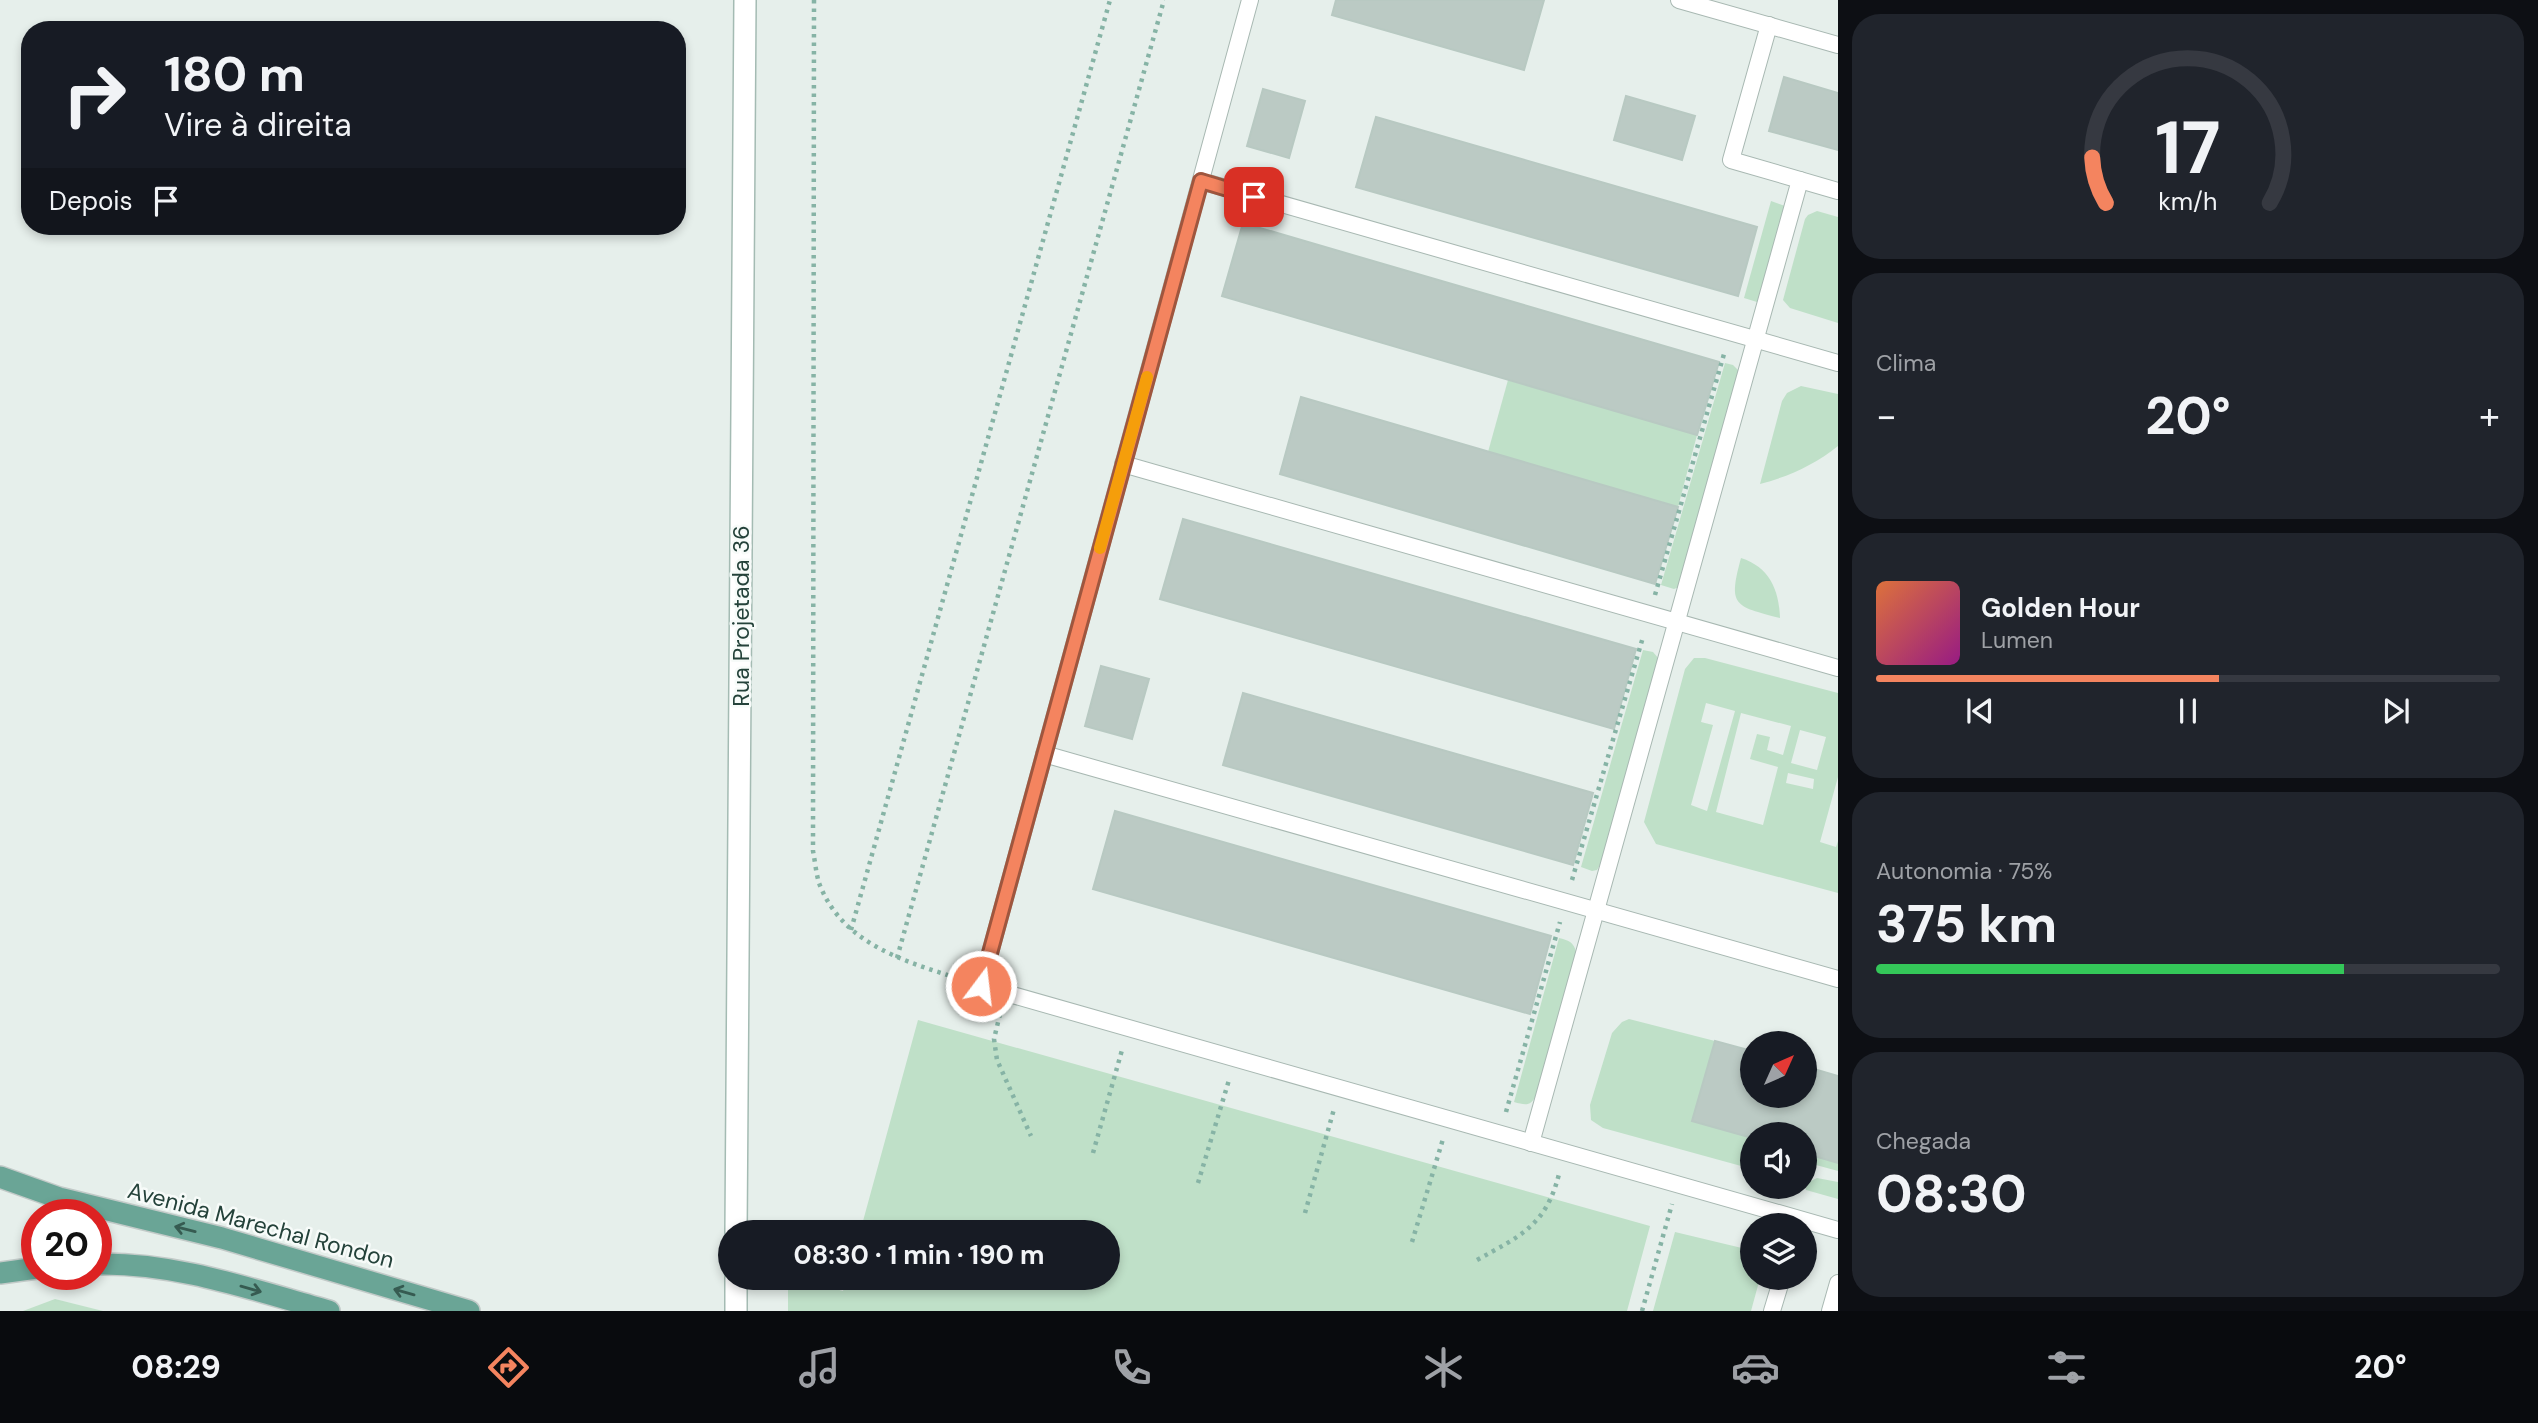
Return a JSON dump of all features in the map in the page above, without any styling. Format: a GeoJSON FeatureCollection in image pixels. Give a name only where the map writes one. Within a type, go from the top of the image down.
{"type":"FeatureCollection","features":[{"type":"Feature","properties":{"kind":"main road","name":"Avenida Marechal Rondon"},"geometry":{"type":"LineString","coordinates":[[0,1177],[59,1198],[222,1238],[469,1311]]}},
{"type":"Feature","properties":{"kind":"main road"},"geometry":{"type":"LineString","coordinates":[[112,1264],[192,1273],[329,1311]]}},
{"type":"Feature","properties":{"kind":"main road"},"geometry":{"type":"LineString","coordinates":[[0,1273],[21,1270]]}},
{"type":"Feature","properties":{"kind":"street","name":"Rua Projetada 36"},"geometry":{"type":"LineString","coordinates":[[736,1220],[745,0]]}},
{"type":"Feature","properties":{"kind":"street"},"geometry":{"type":"LineString","coordinates":[[736,1290],[736,1311]]}},
{"type":"Feature","properties":{"kind":"lane"},"geometry":{"type":"LineString","coordinates":[[1250,0],[981,986],[1500,1133],[1769,1213]]}},
{"type":"Feature","properties":{"kind":"lane"},"geometry":{"type":"LineString","coordinates":[[1679,0],[1838,45]]}},
{"type":"Feature","properties":{"kind":"lane"},"geometry":{"type":"LineString","coordinates":[[1769,25],[1731,160],[1838,191]]}},
{"type":"Feature","properties":{"kind":"lane"},"geometry":{"type":"LineString","coordinates":[[1531,1143],[1800,180]]}},
{"type":"Feature","properties":{"kind":"lane"},"geometry":{"type":"LineString","coordinates":[[1201,181],[1838,363]]}},
{"type":"Feature","properties":{"kind":"lane"},"geometry":{"type":"LineString","coordinates":[[1123,464],[1838,668]]}},
{"type":"Feature","properties":{"kind":"lane"},"geometry":{"type":"LineString","coordinates":[[1044,754],[1838,979]]}},
{"type":"Feature","properties":{"kind":"lane"},"geometry":{"type":"LineString","coordinates":[[1817,1226],[1838,1230]]}},
{"type":"Feature","properties":{"kind":"lane"},"geometry":{"type":"LineString","coordinates":[[1830,1311],[1838,1283]]}},
{"type":"Feature","properties":{"kind":"lane"},"geometry":{"type":"LineString","coordinates":[[1772,1311],[1778,1290]]}},
{"type":"Feature","properties":{"kind":"path"},"geometry":{"type":"LineString","coordinates":[[814,0],[813,851],[819,882],[833,908],[851,930],[870,945],[897,958],[981,986]]}},
{"type":"Feature","properties":{"kind":"path"},"geometry":{"type":"LineString","coordinates":[[851,930],[1110,0]]}},
{"type":"Feature","properties":{"kind":"path"},"geometry":{"type":"LineString","coordinates":[[897,958],[1164,0]]}},
{"type":"Feature","properties":{"kind":"path"},"geometry":{"type":"LineString","coordinates":[[1500,1133],[1730,332]]}},
{"type":"Feature","properties":{"kind":"path"},"geometry":{"type":"LineString","coordinates":[[1006,993],[994,1039],[997,1060],[1031,1136]]}},
{"type":"Feature","properties":{"kind":"path"},"geometry":{"type":"LineString","coordinates":[[1093,1153],[1129,1028]]}},
{"type":"Feature","properties":{"kind":"path"},"geometry":{"type":"LineString","coordinates":[[1198,1183],[1236,1058]]}},
{"type":"Feature","properties":{"kind":"path"},"geometry":{"type":"LineString","coordinates":[[1305,1213],[1340,1088]]}},
{"type":"Feature","properties":{"kind":"path"},"geometry":{"type":"LineString","coordinates":[[1412,1242],[1449,1119]]}},
{"type":"Feature","properties":{"kind":"path"},"geometry":{"type":"LineString","coordinates":[[1477,1260],[1520,1236],[1537,1222],[1549,1206],[1565,1152]]}},
{"type":"Feature","properties":{"kind":"path"},"geometry":{"type":"LineString","coordinates":[[1642,1311],[1678,1185]]}},
{"type":"Feature","properties":{"kind":"green space"},"geometry":{"type":"Polygon","coordinates":[[[1771,201],[1785,206],[1761,301],[1757,302],[1744,298],[1771,201]]]}},
{"type":"Feature","properties":{"kind":"green space"},"geometry":{"type":"Polygon","coordinates":[[[1817,211],[1838,217],[1838,323],[1790,308],[1783,300],[1805,219],[1817,211]]]}},
{"type":"Feature","properties":{"kind":"green space"},"geometry":{"type":"Polygon","coordinates":[[[1725,363],[1733,365],[1740,372],[1679,587],[1674,589],[1661,585],[1725,363]]]}},
{"type":"Feature","properties":{"kind":"green space"},"geometry":{"type":"Polygon","coordinates":[[[1508,380],[1697,435],[1678,507],[1488,452],[1508,380]]]}},
{"type":"Feature","properties":{"kind":"green space"},"geometry":{"type":"Polygon","coordinates":[[[1801,386],[1838,394],[1838,446],[1801,469],[1760,484],[1782,401],[1787,393],[1801,386]]]}},
{"type":"Feature","properties":{"kind":"green space"},"geometry":{"type":"Polygon","coordinates":[[[1741,558],[1759,567],[1771,580],[1780,618],[1753,610],[1738,602],[1735,586],[1741,558]]]}},
{"type":"Feature","properties":{"kind":"green space"},"geometry":{"type":"Polygon","coordinates":[[[1643,650],[1653,652],[1659,659],[1602,861],[1597,870],[1592,871],[1581,867],[1643,650]]]}},
{"type":"Feature","properties":{"kind":"green space"},"geometry":{"type":"Polygon","coordinates":[[[1694,658],[1705,658],[1838,693],[1838,777],[1820,842],[1836,847],[1838,841],[1838,893],[1656,844],[1644,822],[1685,669],[1694,658]],[[1706,703],[1701,722],[1713,725],[1691,805],[1707,811],[1735,711],[1706,703]],[[1741,713],[1716,812],[1763,825],[1778,767],[1750,759],[1757,734],[1770,737],[1767,750],[1783,755],[1791,726],[1741,713]],[[1800,730],[1791,763],[1817,770],[1826,737],[1800,730]],[[1788,773],[1786,783],[1813,789],[1814,779],[1788,773]]]}},
{"type":"Feature","properties":{"kind":"green space"},"geometry":{"type":"Polygon","coordinates":[[[1559,938],[1570,942],[1576,952],[1536,1095],[1530,1103],[1514,1102],[1559,938]]]}},
{"type":"Feature","properties":{"kind":"green space"},"geometry":{"type":"Polygon","coordinates":[[[1629,1019],[1715,1041],[1692,1121],[1740,1135],[1740,1166],[1603,1128],[1591,1120],[1590,1105],[1612,1033],[1622,1022],[1629,1019]]]}},
{"type":"Feature","properties":{"kind":"green space"},"geometry":{"type":"Polygon","coordinates":[[[918,1020],[1650,1226],[1627,1311],[788,1311],[788,1290],[1120,1290],[1120,1220],[863,1220],[918,1020]]]}},
{"type":"Feature","properties":{"kind":"green space"},"geometry":{"type":"Polygon","coordinates":[[[1817,1157],[1838,1163],[1838,1171],[1817,1165],[1817,1157]]]}},
{"type":"Feature","properties":{"kind":"green space"},"geometry":{"type":"Polygon","coordinates":[[[1817,1178],[1838,1182],[1838,1199],[1817,1193],[1817,1178]]]}},
{"type":"Feature","properties":{"kind":"green space"},"geometry":{"type":"Polygon","coordinates":[[[1675,1232],[1740,1248],[1740,1290],[1757,1290],[1751,1311],[1653,1311],[1675,1232]]]}},
{"type":"Feature","properties":{"kind":"green space"},"geometry":{"type":"Polygon","coordinates":[[[55,1299],[103,1311],[23,1311],[55,1299]]]}},
{"type":"Feature","properties":{"kind":"building"},"geometry":{"type":"Polygon","coordinates":[[[1336,0],[1544,0],[1524,70],[1332,15],[1336,0]]]}},
{"type":"Feature","properties":{"kind":"building"},"geometry":{"type":"Polygon","coordinates":[[[1784,77],[1838,93],[1838,150],[1769,131],[1784,77]]]}},
{"type":"Feature","properties":{"kind":"building"},"geometry":{"type":"Polygon","coordinates":[[[1263,89],[1305,101],[1289,158],[1247,146],[1263,89]]]}},
{"type":"Feature","properties":{"kind":"building"},"geometry":{"type":"Polygon","coordinates":[[[1626,96],[1695,116],[1682,160],[1614,140],[1626,96]]]}},
{"type":"Feature","properties":{"kind":"building"},"geometry":{"type":"Polygon","coordinates":[[[1376,117],[1757,227],[1738,296],[1356,187],[1376,117]]]}},
{"type":"Feature","properties":{"kind":"building"},"geometry":{"type":"Polygon","coordinates":[[[1243,223],[1719,362],[1697,435],[1222,296],[1243,223]]]}},
{"type":"Feature","properties":{"kind":"building"},"geometry":{"type":"Polygon","coordinates":[[[1301,397],[1678,507],[1655,584],[1280,474],[1301,397]]]}},
{"type":"Feature","properties":{"kind":"building"},"geometry":{"type":"Polygon","coordinates":[[[1183,519],[1636,649],[1614,729],[1160,599],[1183,519]]]}},
{"type":"Feature","properties":{"kind":"building"},"geometry":{"type":"Polygon","coordinates":[[[1101,666],[1149,679],[1132,739],[1085,726],[1101,666]]]}},
{"type":"Feature","properties":{"kind":"building"},"geometry":{"type":"Polygon","coordinates":[[[1243,693],[1593,793],[1573,865],[1223,765],[1243,693]]]}},
{"type":"Feature","properties":{"kind":"building"},"geometry":{"type":"Polygon","coordinates":[[[1115,811],[1551,936],[1530,1014],[1093,889],[1115,811]]]}},
{"type":"Feature","properties":{"kind":"building"},"geometry":{"type":"Polygon","coordinates":[[[1715,1041],[1740,1048],[1740,1108],[1817,1108],[1817,1070],[1838,1076],[1838,1163],[1817,1157],[1817,1122],[1740,1122],[1740,1135],[1692,1121],[1715,1041]]]}},
{"type":"Feature","properties":{"kind":"slow traffic"},"geometry":{"type":"LineString","coordinates":[[1100,548],[1147,377]]}},
{"type":"Feature","properties":{"kind":"route"},"geometry":{"type":"LineString","coordinates":[[981,986],[1201,181],[1254,197]]}}]}
